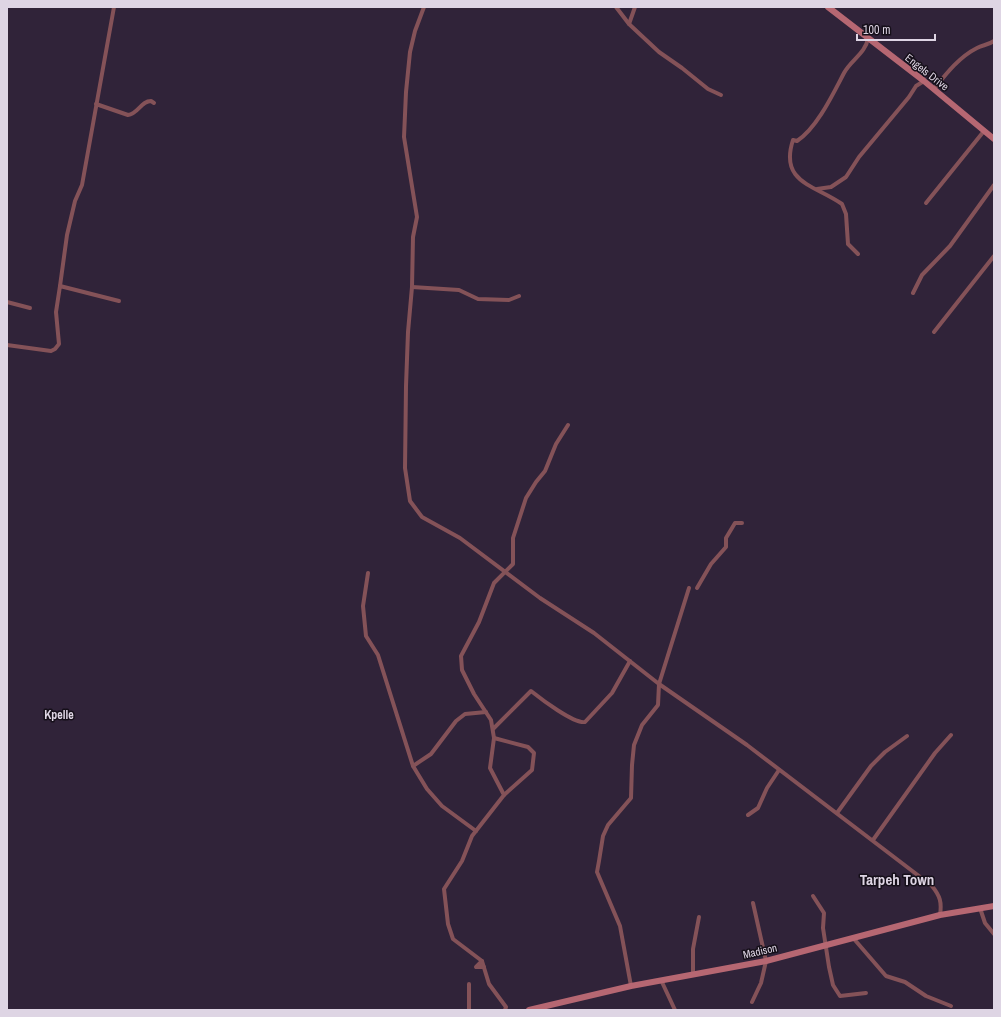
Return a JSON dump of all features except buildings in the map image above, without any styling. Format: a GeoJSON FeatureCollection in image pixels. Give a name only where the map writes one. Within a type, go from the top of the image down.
{"type":"FeatureCollection","features":[{"type":"Feature","properties":{"kind":"street"},"geometry":{"type":"LineString","coordinates":[[7,345],[51,351],[55,349],[58,344],[56,312],[67,235],[75,201],[82,185],[114,7]]}},
{"type":"Feature","properties":{"kind":"street"},"geometry":{"type":"LineString","coordinates":[[424,7],[414,31],[410,52],[404,137],[417,218],[413,237],[406,400],[405,468],[410,501],[422,517],[460,538],[540,598],[594,632],[659,684],[705,715],[780,770],[932,886],[940,897],[942,904],[940,915]]}},
{"type":"Feature","properties":{"kind":"street"},"geometry":{"type":"LineString","coordinates":[[616,7],[629,24],[659,52],[708,89],[721,95]]}},
{"type":"Feature","properties":{"kind":"street"},"geometry":{"type":"LineString","coordinates":[[629,24],[635,7]]}},
{"type":"Feature","properties":{"kind":"street","name":"Engels Drive"},"geometry":{"type":"LineString","coordinates":[[828,7],[924,81],[994,139]]}},
{"type":"Feature","properties":{"kind":"street"},"geometry":{"type":"LineString","coordinates":[[858,254],[848,244],[846,214],[842,204],[806,184],[791,167],[789,155],[793,140],[797,141],[811,129],[844,73],[867,45],[868,38]]}},
{"type":"Feature","properties":{"kind":"street"},"geometry":{"type":"LineString","coordinates":[[934,89],[953,66],[978,47],[988,45],[994,41]]}},
{"type":"Feature","properties":{"kind":"street"},"geometry":{"type":"LineString","coordinates":[[816,189],[831,187],[846,177],[916,86],[924,81]]}},
{"type":"Feature","properties":{"kind":"street"},"geometry":{"type":"LineString","coordinates":[[96,104],[128,115],[135,113],[146,102],[151,101],[154,103]]}},
{"type":"Feature","properties":{"kind":"street"},"geometry":{"type":"LineString","coordinates":[[926,203],[984,130]]}},
{"type":"Feature","properties":{"kind":"street"},"geometry":{"type":"LineString","coordinates":[[913,293],[922,275],[950,246],[994,185]]}},
{"type":"Feature","properties":{"kind":"street"},"geometry":{"type":"LineString","coordinates":[[934,332],[994,256]]}},
{"type":"Feature","properties":{"kind":"street"},"geometry":{"type":"LineString","coordinates":[[60,286],[119,301]]}},
{"type":"Feature","properties":{"kind":"street"},"geometry":{"type":"LineString","coordinates":[[412,287],[459,290],[478,299],[509,300],[519,296]]}},
{"type":"Feature","properties":{"kind":"street"},"geometry":{"type":"LineString","coordinates":[[7,302],[30,308]]}},
{"type":"Feature","properties":{"kind":"street"},"geometry":{"type":"LineString","coordinates":[[504,795],[490,768],[494,738],[492,720],[474,694],[462,670],[461,656],[479,622],[494,583],[513,564],[513,538],[526,498],[546,471],[556,444],[568,425]]}},
{"type":"Feature","properties":{"kind":"street"},"geometry":{"type":"LineString","coordinates":[[697,588],[711,564],[726,548],[726,538],[731,527],[735,523],[742,523]]}},
{"type":"Feature","properties":{"kind":"street"},"geometry":{"type":"LineString","coordinates":[[368,573],[363,606],[366,636],[378,655],[413,766],[427,789],[442,806],[476,831]]}},
{"type":"Feature","properties":{"kind":"street"},"geometry":{"type":"LineString","coordinates":[[631,986],[620,926],[597,872],[604,836],[608,825],[631,798],[634,745],[642,724],[658,705],[659,684],[689,588]]}},
{"type":"Feature","properties":{"kind":"street"},"geometry":{"type":"LineString","coordinates":[[493,729],[531,691],[565,714],[579,722],[585,722],[612,693],[630,661]]}},
{"type":"Feature","properties":{"kind":"street"},"geometry":{"type":"LineString","coordinates":[[413,766],[431,754],[456,721],[465,714],[486,712]]}},
{"type":"Feature","properties":{"kind":"street"},"geometry":{"type":"LineString","coordinates":[[872,840],[935,753],[951,735]]}},
{"type":"Feature","properties":{"kind":"street"},"geometry":{"type":"LineString","coordinates":[[837,813],[871,766],[885,752],[906,736]]}},
{"type":"Feature","properties":{"kind":"street"},"geometry":{"type":"LineString","coordinates":[[494,738],[528,747],[534,753],[532,770],[504,795],[472,836],[462,861],[444,889],[448,924],[453,939],[482,961],[489,984],[506,1007],[505,1010]]}},
{"type":"Feature","properties":{"kind":"street"},"geometry":{"type":"LineString","coordinates":[[748,815],[758,808],[767,788],[780,770]]}},
{"type":"Feature","properties":{"kind":"street"},"geometry":{"type":"LineString","coordinates":[[813,896],[824,913],[823,928],[833,985],[840,996],[866,993]]}},
{"type":"Feature","properties":{"kind":"street"},"geometry":{"type":"LineString","coordinates":[[752,1002],[761,983],[766,960],[753,903]]}},
{"type":"Feature","properties":{"kind":"street","name":"Madison"},"geometry":{"type":"LineString","coordinates":[[529,1010],[631,986],[766,960],[854,939],[940,915],[994,906]]}},
{"type":"Feature","properties":{"kind":"street"},"geometry":{"type":"LineString","coordinates":[[980,908],[985,923],[994,934]]}},
{"type":"Feature","properties":{"kind":"street"},"geometry":{"type":"LineString","coordinates":[[693,975],[693,949],[699,917]]}},
{"type":"Feature","properties":{"kind":"street"},"geometry":{"type":"LineString","coordinates":[[854,939],[886,976],[905,982],[926,996],[951,1006]]}},
{"type":"Feature","properties":{"kind":"street"},"geometry":{"type":"LineString","coordinates":[[482,961],[476,967],[484,967]]}},
{"type":"Feature","properties":{"kind":"street"},"geometry":{"type":"LineString","coordinates":[[661,980],[675,1010]]}},
{"type":"Feature","properties":{"kind":"street"},"geometry":{"type":"LineString","coordinates":[[469,984],[469,1010]]}},
{"type":"Feature","properties":{"kind":"district","name":"Kpelle"},"geometry":{"type":"Point","coordinates":[59,715]}},
{"type":"Feature","properties":{"kind":"district","name":"Tarpeh Town"},"geometry":{"type":"Point","coordinates":[897,879]}}]}
